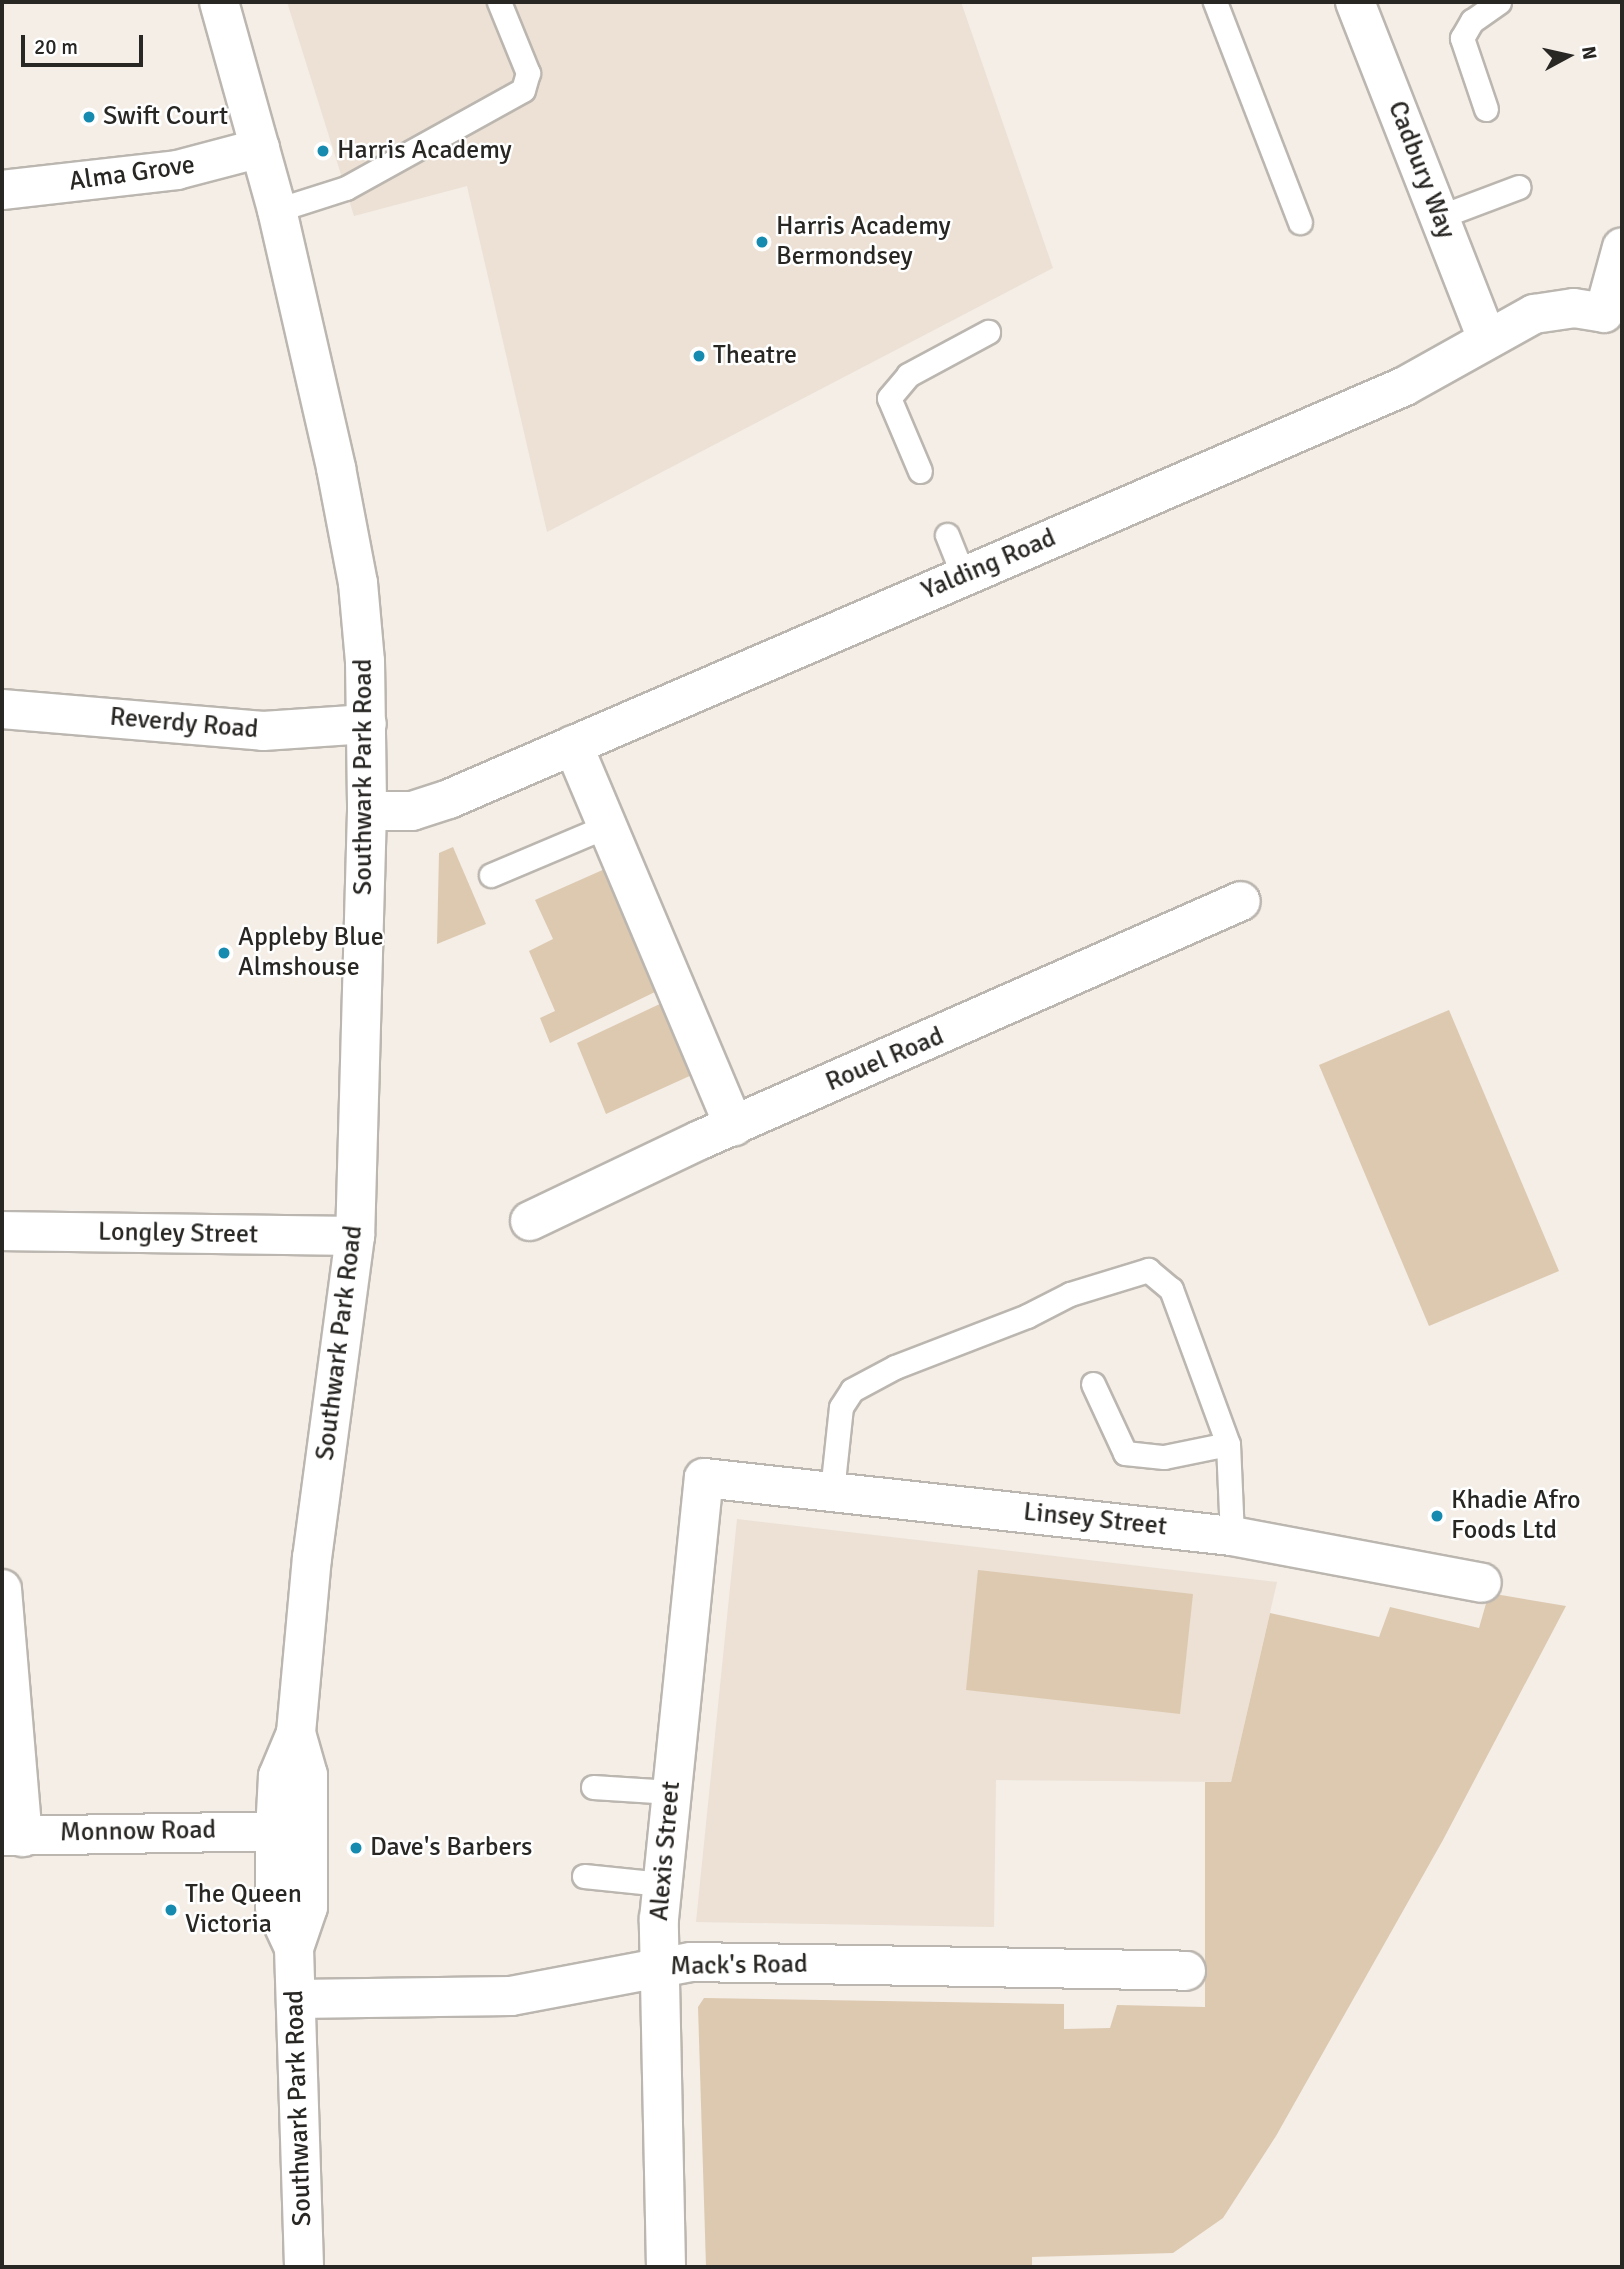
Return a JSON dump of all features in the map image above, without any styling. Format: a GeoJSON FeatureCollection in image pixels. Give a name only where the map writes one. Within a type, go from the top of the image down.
{"type":"FeatureCollection","features":[{"type":"Feature","properties":{"kind":"street","name":"Southwark Park Road"},"geometry":{"type":"LineString","coordinates":[[219,2],[277,210],[347,519],[363,632],[367,724],[355,1236],[312,1557],[296,1733],[278,1776],[275,1907],[294,1948]]}},
{"type":"Feature","properties":{"kind":"street","name":"Cadbury Way"},"geometry":{"type":"LineString","coordinates":[[1355,2],[1486,337]]}},
{"type":"Feature","properties":{"kind":"street","name":"Alma Grove"},"geometry":{"type":"LineString","coordinates":[[2,190],[154,173],[260,148]]}},
{"type":"Feature","properties":{"kind":"street"},"geometry":{"type":"LineString","coordinates":[[1613,321],[1622,247]]}},
{"type":"Feature","properties":{"kind":"street","name":"Yalding Road"},"geometry":{"type":"LineString","coordinates":[[367,811],[412,811],[449,799],[1405,386],[1486,337],[1534,314],[1574,308],[1613,321]]}},
{"type":"Feature","properties":{"kind":"street","name":"Reverdy Road"},"geometry":{"type":"LineString","coordinates":[[2,709],[263,732],[367,724]]}},
{"type":"Feature","properties":{"kind":"street"},"geometry":{"type":"LineString","coordinates":[[573,745],[734,1126]]}},
{"type":"Feature","properties":{"kind":"street","name":"Rouel Road"},"geometry":{"type":"LineString","coordinates":[[530,1221],[734,1126],[1241,901]]}},
{"type":"Feature","properties":{"kind":"street","name":"Longley Street"},"geometry":{"type":"LineString","coordinates":[[2,1231],[355,1236]]}},
{"type":"Feature","properties":{"kind":"street","name":"Linsey Street"},"geometry":{"type":"LineString","coordinates":[[704,1478],[1232,1536],[1482,1583]]}},
{"type":"Feature","properties":{"kind":"street","name":"Alexis Street"},"geometry":{"type":"LineString","coordinates":[[666,2267],[659,1967],[662,1884],[704,1478]]}},
{"type":"Feature","properties":{"kind":"street"},"geometry":{"type":"LineString","coordinates":[[2,1589],[12,1836]]}},
{"type":"Feature","properties":{"kind":"street","name":"Southwark Park Road"},"geometry":{"type":"LineString","coordinates":[[296,1733],[308,1775],[308,1907],[294,1948],[303,2267]]}},
{"type":"Feature","properties":{"kind":"street","name":"Monnow Road"},"geometry":{"type":"LineString","coordinates":[[12,1836],[68,1831],[275,1831]]}},
{"type":"Feature","properties":{"kind":"street","name":"Mack's Road"},"geometry":{"type":"LineString","coordinates":[[296,1999],[511,1996],[691,1962],[1186,1971]]}},
{"type":"Feature","properties":{"kind":"lane"},"geometry":{"type":"LineString","coordinates":[[277,210],[346,188],[523,90],[528,73],[499,2]]}},
{"type":"Feature","properties":{"kind":"lane"},"geometry":{"type":"LineString","coordinates":[[1215,2],[1300,222]]}},
{"type":"Feature","properties":{"kind":"lane"},"geometry":{"type":"LineString","coordinates":[[1486,109],[1462,38],[1472,21],[1499,2]]}},
{"type":"Feature","properties":{"kind":"lane"},"geometry":{"type":"LineString","coordinates":[[1439,217],[1519,187]]}},
{"type":"Feature","properties":{"kind":"lane"},"geometry":{"type":"LineString","coordinates":[[920,471],[889,398],[908,375],[988,332]]}},
{"type":"Feature","properties":{"kind":"lane"},"geometry":{"type":"LineString","coordinates":[[947,535],[963,575]]}},
{"type":"Feature","properties":{"kind":"lane"},"geometry":{"type":"LineString","coordinates":[[491,876],[607,826]]}},
{"type":"Feature","properties":{"kind":"lane"},"geometry":{"type":"LineString","coordinates":[[832,1491],[841,1407],[852,1390],[895,1367],[1027,1316],[1070,1294],[1148,1270],[1171,1289],[1228,1444],[1232,1536]]}},
{"type":"Feature","properties":{"kind":"lane"},"geometry":{"type":"LineString","coordinates":[[1093,1384],[1125,1453],[1164,1457],[1228,1444]]}},
{"type":"Feature","properties":{"kind":"lane"},"geometry":{"type":"LineString","coordinates":[[593,1787],[671,1792]]}},
{"type":"Feature","properties":{"kind":"lane"},"geometry":{"type":"LineString","coordinates":[[584,1876],[662,1884]]}},
{"type":"Feature","properties":{"kind":"shaded area","name":"Harris Academy Bermondsey"},"geometry":{"type":"Polygon","coordinates":[[[287,2],[961,2],[1053,268],[547,532],[467,186],[354,216],[287,2]]]}},
{"type":"Feature","properties":{"kind":"shaded area"},"geometry":{"type":"Polygon","coordinates":[[[453,847],[486,924],[437,944],[439,853],[453,847]]]}},
{"type":"Feature","properties":{"kind":"shaded area"},"geometry":{"type":"Polygon","coordinates":[[[607,868],[659,990],[550,1043],[540,1018],[555,1011],[529,951],[553,939],[535,900],[607,868]]]}},
{"type":"Feature","properties":{"kind":"shaded area"},"geometry":{"type":"Polygon","coordinates":[[[664,1002],[694,1074],[606,1114],[577,1043],[664,1002]]]}},
{"type":"Feature","properties":{"kind":"shaded area"},"geometry":{"type":"Polygon","coordinates":[[[1449,1010],[1559,1271],[1429,1326],[1319,1065],[1449,1010]]]}},
{"type":"Feature","properties":{"kind":"shaded area"},"geometry":{"type":"Polygon","coordinates":[[[737,1519],[1277,1582],[1231,1782],[996,1780],[994,1927],[696,1922],[737,1519]]]}},
{"type":"Feature","properties":{"kind":"shaded area"},"geometry":{"type":"Polygon","coordinates":[[[978,1570],[1193,1594],[1180,1714],[966,1690],[978,1570]]]}},
{"type":"Feature","properties":{"kind":"shaded area"},"geometry":{"type":"Polygon","coordinates":[[[1489,1593],[1566,1606],[1443,1840],[1276,2136],[1223,2218],[1173,2253],[1032,2257],[1032,2267],[706,2267],[698,2007],[704,1998],[1064,2004],[1064,2029],[1110,2028],[1117,2005],[1205,2007],[1205,1782],[1231,1782],[1270,1613],[1379,1637],[1390,1607],[1479,1628],[1489,1593]]]}},
{"type":"Feature","properties":{"kind":"place","name":"Swift Court"},"geometry":{"type":"Point","coordinates":[89,117]}},
{"type":"Feature","properties":{"kind":"place","name":"Harris Academy"},"geometry":{"type":"Point","coordinates":[323,151]}},
{"type":"Feature","properties":{"kind":"place","name":"Harris Academy Bermondsey"},"geometry":{"type":"Point","coordinates":[762,242]}},
{"type":"Feature","properties":{"kind":"place","name":"Theatre"},"geometry":{"type":"Point","coordinates":[699,356]}},
{"type":"Feature","properties":{"kind":"place","name":"Appleby Blue Almshouse"},"geometry":{"type":"Point","coordinates":[224,953]}},
{"type":"Feature","properties":{"kind":"place","name":"Khadie Afro Foods Ltd"},"geometry":{"type":"Point","coordinates":[1437,1516]}},
{"type":"Feature","properties":{"kind":"place","name":"Dave's Barbers"},"geometry":{"type":"Point","coordinates":[356,1848]}},
{"type":"Feature","properties":{"kind":"place","name":"The Queen Victoria"},"geometry":{"type":"Point","coordinates":[171,1910]}}]}
